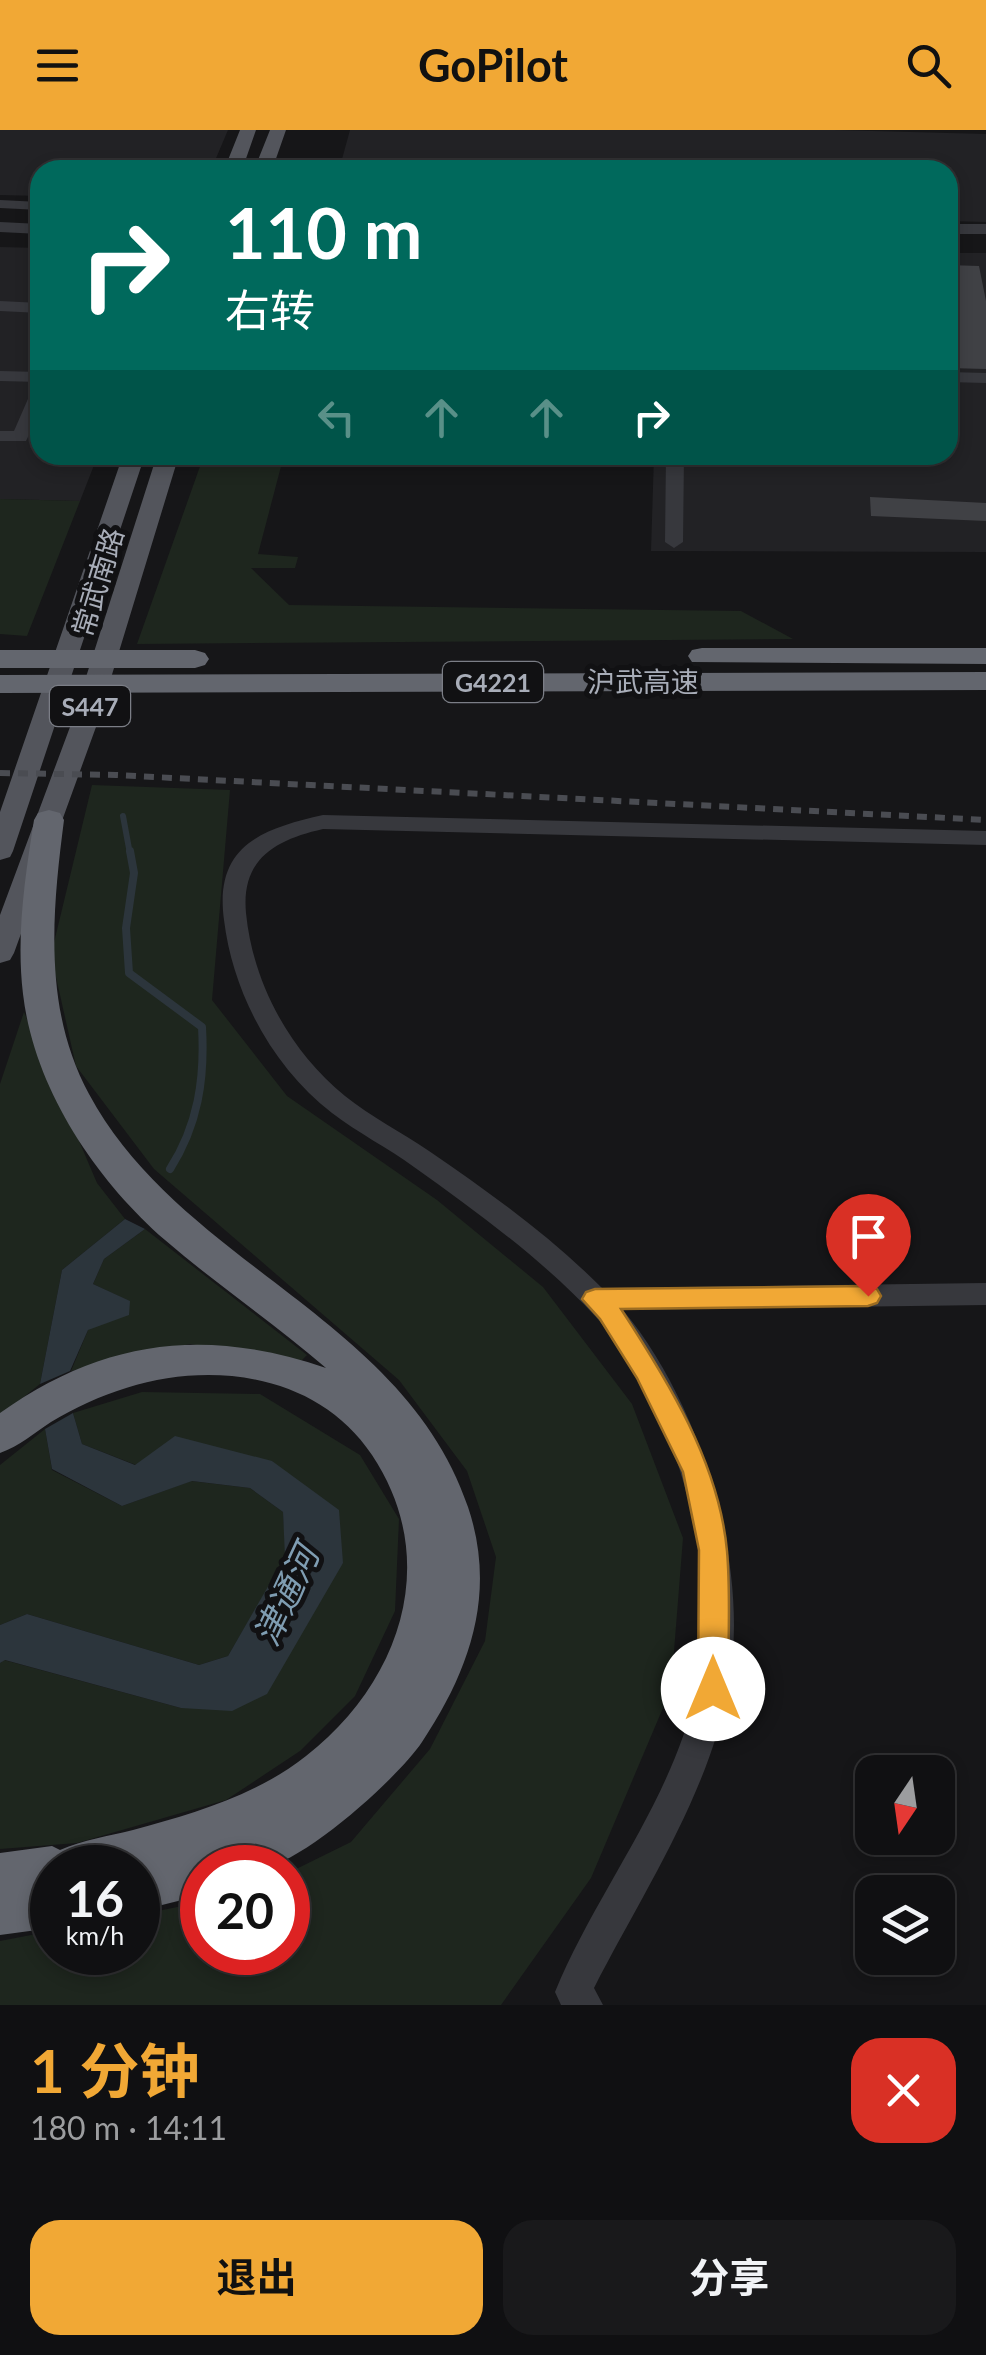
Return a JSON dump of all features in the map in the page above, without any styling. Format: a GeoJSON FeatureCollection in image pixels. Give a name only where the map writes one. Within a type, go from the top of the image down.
{"type":"FeatureCollection","features":[{"type":"Feature","properties":{"kind":"highway","name":"沪武高速"},"geometry":{"type":"LineString","coordinates":[[0,660],[986,656]]}},
{"type":"Feature","properties":{"kind":"highway","name":"沪武高速"},"geometry":{"type":"LineString","coordinates":[[0,684],[986,681]]}},
{"type":"Feature","properties":{"kind":"highway"},"geometry":{"type":"LineString","coordinates":[[49,820],[39,881],[36,944],[42,1008],[56,1063],[69,1092],[114,1162],[156,1209],[348,1365],[418,1440],[442,1486],[458,1546],[460,1574],[452,1641],[412,1721],[387,1754],[319,1813],[257,1845]]}},
{"type":"Feature","properties":{"kind":"highway"},"geometry":{"type":"LineString","coordinates":[[0,1436],[50,1401],[95,1378],[139,1366],[216,1359],[312,1380],[346,1399],[397,1455],[420,1495],[429,1526],[426,1612],[412,1656],[382,1708],[328,1766],[296,1791],[190,1837],[160,1845]]}},
{"type":"Feature","properties":{"kind":"highway"},"geometry":{"type":"LineString","coordinates":[[0,1876],[30,1873]]}},
{"type":"Feature","properties":{"kind":"highway"},"geometry":{"type":"LineString","coordinates":[[0,1911],[30,1907]]}},
{"type":"Feature","properties":{"kind":"main road"},"geometry":{"type":"LineString","coordinates":[[237,160],[248,130]]}},
{"type":"Feature","properties":{"kind":"main road"},"geometry":{"type":"LineString","coordinates":[[268,160],[278,130]]}},
{"type":"Feature","properties":{"kind":"main road","name":"常武南路"},"geometry":{"type":"LineString","coordinates":[[0,851],[131,465]]}},
{"type":"Feature","properties":{"kind":"main road","name":"常武南路"},"geometry":{"type":"LineString","coordinates":[[0,953],[83,727],[165,465]]}},
{"type":"Feature","properties":{"kind":"street"},"geometry":{"type":"LineString","coordinates":[[0,204],[30,206]]}},
{"type":"Feature","properties":{"kind":"street"},"geometry":{"type":"LineString","coordinates":[[0,227],[30,228]]}},
{"type":"Feature","properties":{"kind":"street"},"geometry":{"type":"LineString","coordinates":[[958,228],[986,229]]}},
{"type":"Feature","properties":{"kind":"street"},"geometry":{"type":"LineString","coordinates":[[958,240],[986,241]]}},
{"type":"Feature","properties":{"kind":"street"},"geometry":{"type":"LineString","coordinates":[[0,306],[30,308]]}},
{"type":"Feature","properties":{"kind":"street"},"geometry":{"type":"LineString","coordinates":[[0,376],[30,377]]}},
{"type":"Feature","properties":{"kind":"street"},"geometry":{"type":"LineString","coordinates":[[958,377],[986,378]]}},
{"type":"Feature","properties":{"kind":"street"},"geometry":{"type":"LineString","coordinates":[[0,436],[20,437],[30,414]]}},
{"type":"Feature","properties":{"kind":"street"},"geometry":{"type":"LineString","coordinates":[[674,542],[675,465]]}},
{"type":"Feature","properties":{"kind":"street"},"geometry":{"type":"LineString","coordinates":[[585,2005],[573,1992],[678,1784],[713,1689],[713,1550],[697,1472],[647,1371],[609,1312],[502,1218],[336,1103],[300,1066],[267,1019],[236,936],[232,892],[244,857],[274,832],[323,822],[986,838]]}},
{"type":"Feature","properties":{"kind":"street"},"geometry":{"type":"LineString","coordinates":[[595,1299],[986,1294]]}},
{"type":"Feature","properties":{"kind":"shaded area"},"geometry":{"type":"Polygon","coordinates":[[[0,130],[228,130],[215,160],[30,160],[30,196],[0,195],[0,130]]]}},
{"type":"Feature","properties":{"kind":"shaded area"},"geometry":{"type":"Polygon","coordinates":[[[350,130],[835,130],[986,134],[986,222],[958,221],[958,160],[342,160],[350,130]]]}},
{"type":"Feature","properties":{"kind":"shaded area"},"geometry":{"type":"Polygon","coordinates":[[[0,247],[30,248],[30,465],[94,465],[80,501],[0,499],[0,247]]]}},
{"type":"Feature","properties":{"kind":"shaded area"},"geometry":{"type":"Polygon","coordinates":[[[958,253],[986,253],[986,552],[651,551],[654,465],[958,465],[958,253]]]}},
{"type":"Feature","properties":{"kind":"shaded area"},"geometry":{"type":"Polygon","coordinates":[[[200,465],[281,465],[258,554],[298,557],[295,568],[251,568],[289,605],[741,611],[793,639],[137,644],[200,465]]]}},
{"type":"Feature","properties":{"kind":"shaded area"},"geometry":{"type":"Polygon","coordinates":[[[0,499],[80,501],[27,636],[0,634],[0,499]]]}},
{"type":"Feature","properties":{"kind":"shaded area"},"geometry":{"type":"Polygon","coordinates":[[[92,785],[230,790],[212,1000],[287,1096],[437,1200],[543,1287],[632,1404],[683,1538],[671,1689],[591,1878],[501,2005],[0,2005],[0,1941],[30,1935],[30,1975],[160,1975],[160,1911],[180,1906],[180,1975],[310,1975],[310,1862],[351,1842],[430,1749],[485,1641],[496,1557],[467,1471],[399,1380],[154,1169],[76,1066],[51,955],[92,785]]]}},
{"type":"Feature","properties":{"kind":"shaded area"},"geometry":{"type":"Polygon","coordinates":[[[24,1012],[97,1183],[125,1219],[62,1270],[40,1384],[0,1416],[0,1084],[24,1012]]]}},
{"type":"Feature","properties":{"kind":"shaded area"},"geometry":{"type":"Polygon","coordinates":[[[145,1229],[307,1355],[297,1365],[190,1344],[71,1371],[88,1330],[129,1301],[93,1284],[104,1259],[145,1229]]]}},
{"type":"Feature","properties":{"kind":"shaded area"},"geometry":{"type":"Polygon","coordinates":[[[142,1392],[260,1394],[360,1455],[399,1519],[395,1611],[355,1696],[300,1751],[226,1800],[77,1843],[0,1849],[0,1663],[4,1660],[181,1708],[343,1563],[272,1461],[136,1465],[82,1444],[73,1413],[142,1392]]]}},
{"type":"Feature","properties":{"kind":"shaded area"},"geometry":{"type":"Polygon","coordinates":[[[45,1429],[52,1470],[122,1506],[191,1481],[250,1488],[283,1512],[286,1557],[228,1656],[199,1665],[27,1614],[0,1625],[0,1465],[45,1429]]]}},
{"type":"Feature","properties":{"kind":"water"},"geometry":{"type":"Polygon","coordinates":[[[125,1219],[145,1229],[104,1259],[93,1284],[130,1301],[129,1315],[88,1330],[70,1371],[40,1384],[62,1270],[125,1219]]]}},
{"type":"Feature","properties":{"kind":"water"},"geometry":{"type":"Polygon","coordinates":[[[73,1413],[82,1444],[135,1465],[175,1436],[272,1461],[339,1510],[343,1563],[267,1694],[232,1711],[181,1708],[5,1660],[0,1663],[0,1625],[27,1614],[199,1665],[228,1656],[285,1557],[283,1512],[250,1488],[192,1481],[122,1506],[52,1469],[45,1429],[73,1413]]]}},
{"type":"Feature","properties":{"kind":"building"},"geometry":{"type":"Polygon","coordinates":[[[958,265],[979,266],[986,301],[986,369],[958,368],[958,265]]]}},
{"type":"Feature","properties":{"kind":"building"},"geometry":{"type":"Polygon","coordinates":[[[870,497],[986,503],[986,521],[871,516],[870,497]]]}},
{"type":"Feature","properties":{"kind":"waterway","name":"津通河"},"geometry":{"type":"LineString","coordinates":[[123,816],[130,854]]}},
{"type":"Feature","properties":{"kind":"waterway","name":"津通河"},"geometry":{"type":"LineString","coordinates":[[130,851],[134,873],[126,928],[129,973],[202,1027],[198,1101],[187,1136],[170,1169]]}},
{"type":"Feature","properties":{"kind":"railway"},"geometry":{"type":"LineString","coordinates":[[0,773],[116,775],[986,820]]}},
{"type":"Feature","properties":{"kind":"route"},"geometry":{"type":"LineString","coordinates":[[713,1689],[713,1550],[697,1472],[647,1371],[609,1312],[595,1299],[868,1296]]}}]}
